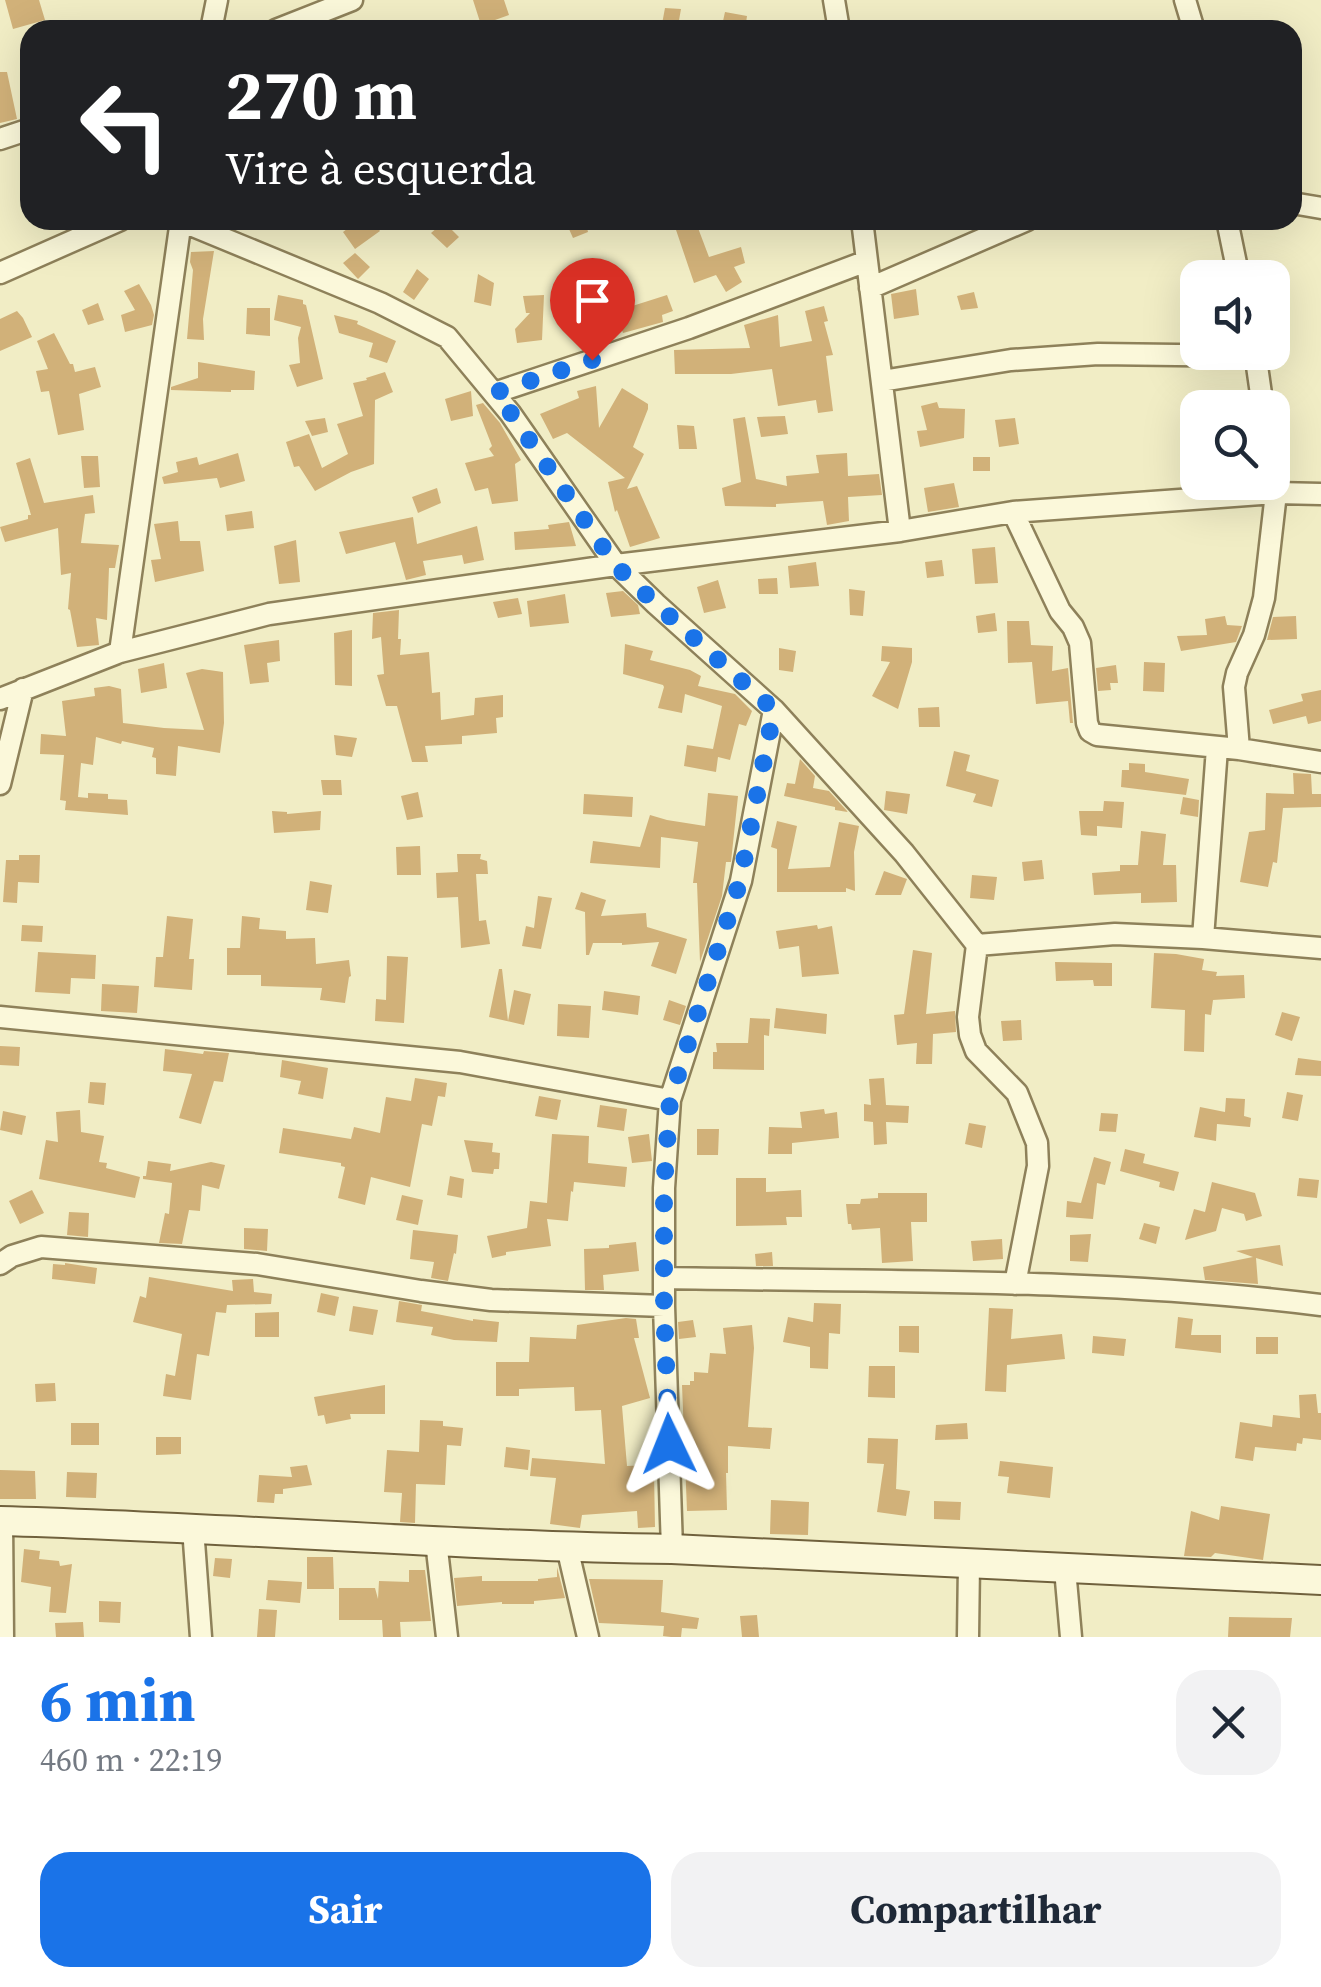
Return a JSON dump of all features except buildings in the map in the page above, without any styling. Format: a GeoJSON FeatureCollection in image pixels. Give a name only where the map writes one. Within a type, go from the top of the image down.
{"type":"FeatureCollection","features":[{"type":"Feature","properties":{"kind":"street"},"geometry":{"type":"LineString","coordinates":[[301,20],[352,0]]}},
{"type":"Feature","properties":{"kind":"street"},"geometry":{"type":"LineString","coordinates":[[0,274],[98,230]]}},
{"type":"Feature","properties":{"kind":"street"},"geometry":{"type":"LineString","coordinates":[[120,652],[180,230]]}},
{"type":"Feature","properties":{"kind":"street"},"geometry":{"type":"LineString","coordinates":[[205,230],[414,318],[447,337],[510,412],[616,566],[774,710],[904,853],[978,945],[968,1018],[970,1035],[976,1051],[1017,1093],[1037,1142],[1038,1166],[1015,1284]]}},
{"type":"Feature","properties":{"kind":"street"},"geometry":{"type":"LineString","coordinates":[[863,230],[900,531]]}},
{"type":"Feature","properties":{"kind":"street"},"geometry":{"type":"LineString","coordinates":[[870,288],[1004,230]]}},
{"type":"Feature","properties":{"kind":"street"},"geometry":{"type":"LineString","coordinates":[[1228,230],[1235,260]]}},
{"type":"Feature","properties":{"kind":"street"},"geometry":{"type":"LineString","coordinates":[[494,393],[689,328],[867,262]]}},
{"type":"Feature","properties":{"kind":"street"},"geometry":{"type":"LineString","coordinates":[[882,381],[1010,360],[1180,354]]}},
{"type":"Feature","properties":{"kind":"street"},"geometry":{"type":"LineString","coordinates":[[1290,493],[1321,494]]}},
{"type":"Feature","properties":{"kind":"street"},"geometry":{"type":"LineString","coordinates":[[0,700],[120,652],[269,614],[900,531],[1013,512],[1180,500]]}},
{"type":"Feature","properties":{"kind":"street"},"geometry":{"type":"LineString","coordinates":[[1239,749],[1234,687],[1264,598],[1275,500]]}},
{"type":"Feature","properties":{"kind":"street"},"geometry":{"type":"LineString","coordinates":[[1013,512],[1060,610],[1080,642],[1087,723],[1097,736],[1239,749],[1321,762]]}},
{"type":"Feature","properties":{"kind":"street"},"geometry":{"type":"LineString","coordinates":[[0,784],[24,690]]}},
{"type":"Feature","properties":{"kind":"street"},"geometry":{"type":"LineString","coordinates":[[672,1549],[664,1306],[664,1188],[670,1100],[740,881],[774,710]]}},
{"type":"Feature","properties":{"kind":"street"},"geometry":{"type":"LineString","coordinates":[[1203,938],[1217,748]]}},
{"type":"Feature","properties":{"kind":"street"},"geometry":{"type":"LineString","coordinates":[[978,945],[1115,934],[1321,948]]}},
{"type":"Feature","properties":{"kind":"street"},"geometry":{"type":"LineString","coordinates":[[0,1017],[460,1062],[670,1100]]}},
{"type":"Feature","properties":{"kind":"street"},"geometry":{"type":"LineString","coordinates":[[0,1264],[41,1247],[257,1264],[491,1300],[664,1306]]}},
{"type":"Feature","properties":{"kind":"street"},"geometry":{"type":"LineString","coordinates":[[665,1278],[1015,1284],[1229,1294],[1321,1305]]}},
{"type":"Feature","properties":{"kind":"street"},"geometry":{"type":"LineString","coordinates":[[3,1637],[1,1521],[1321,1580]]}},
{"type":"Feature","properties":{"kind":"street"},"geometry":{"type":"LineString","coordinates":[[193,1528],[201,1637]]}},
{"type":"Feature","properties":{"kind":"street"},"geometry":{"type":"LineString","coordinates":[[436,1542],[447,1637]]}},
{"type":"Feature","properties":{"kind":"street"},"geometry":{"type":"LineString","coordinates":[[567,1547],[588,1637]]}},
{"type":"Feature","properties":{"kind":"street"},"geometry":{"type":"LineString","coordinates":[[968,1637],[969,1562]]}},
{"type":"Feature","properties":{"kind":"street"},"geometry":{"type":"LineString","coordinates":[[1066,1569],[1071,1637]]}},
{"type":"Feature","properties":{"kind":"route"},"geometry":{"type":"LineString","coordinates":[[592,360],[494,393],[616,566],[774,710],[740,881],[670,1100],[664,1188],[669,1444]]}}]}
